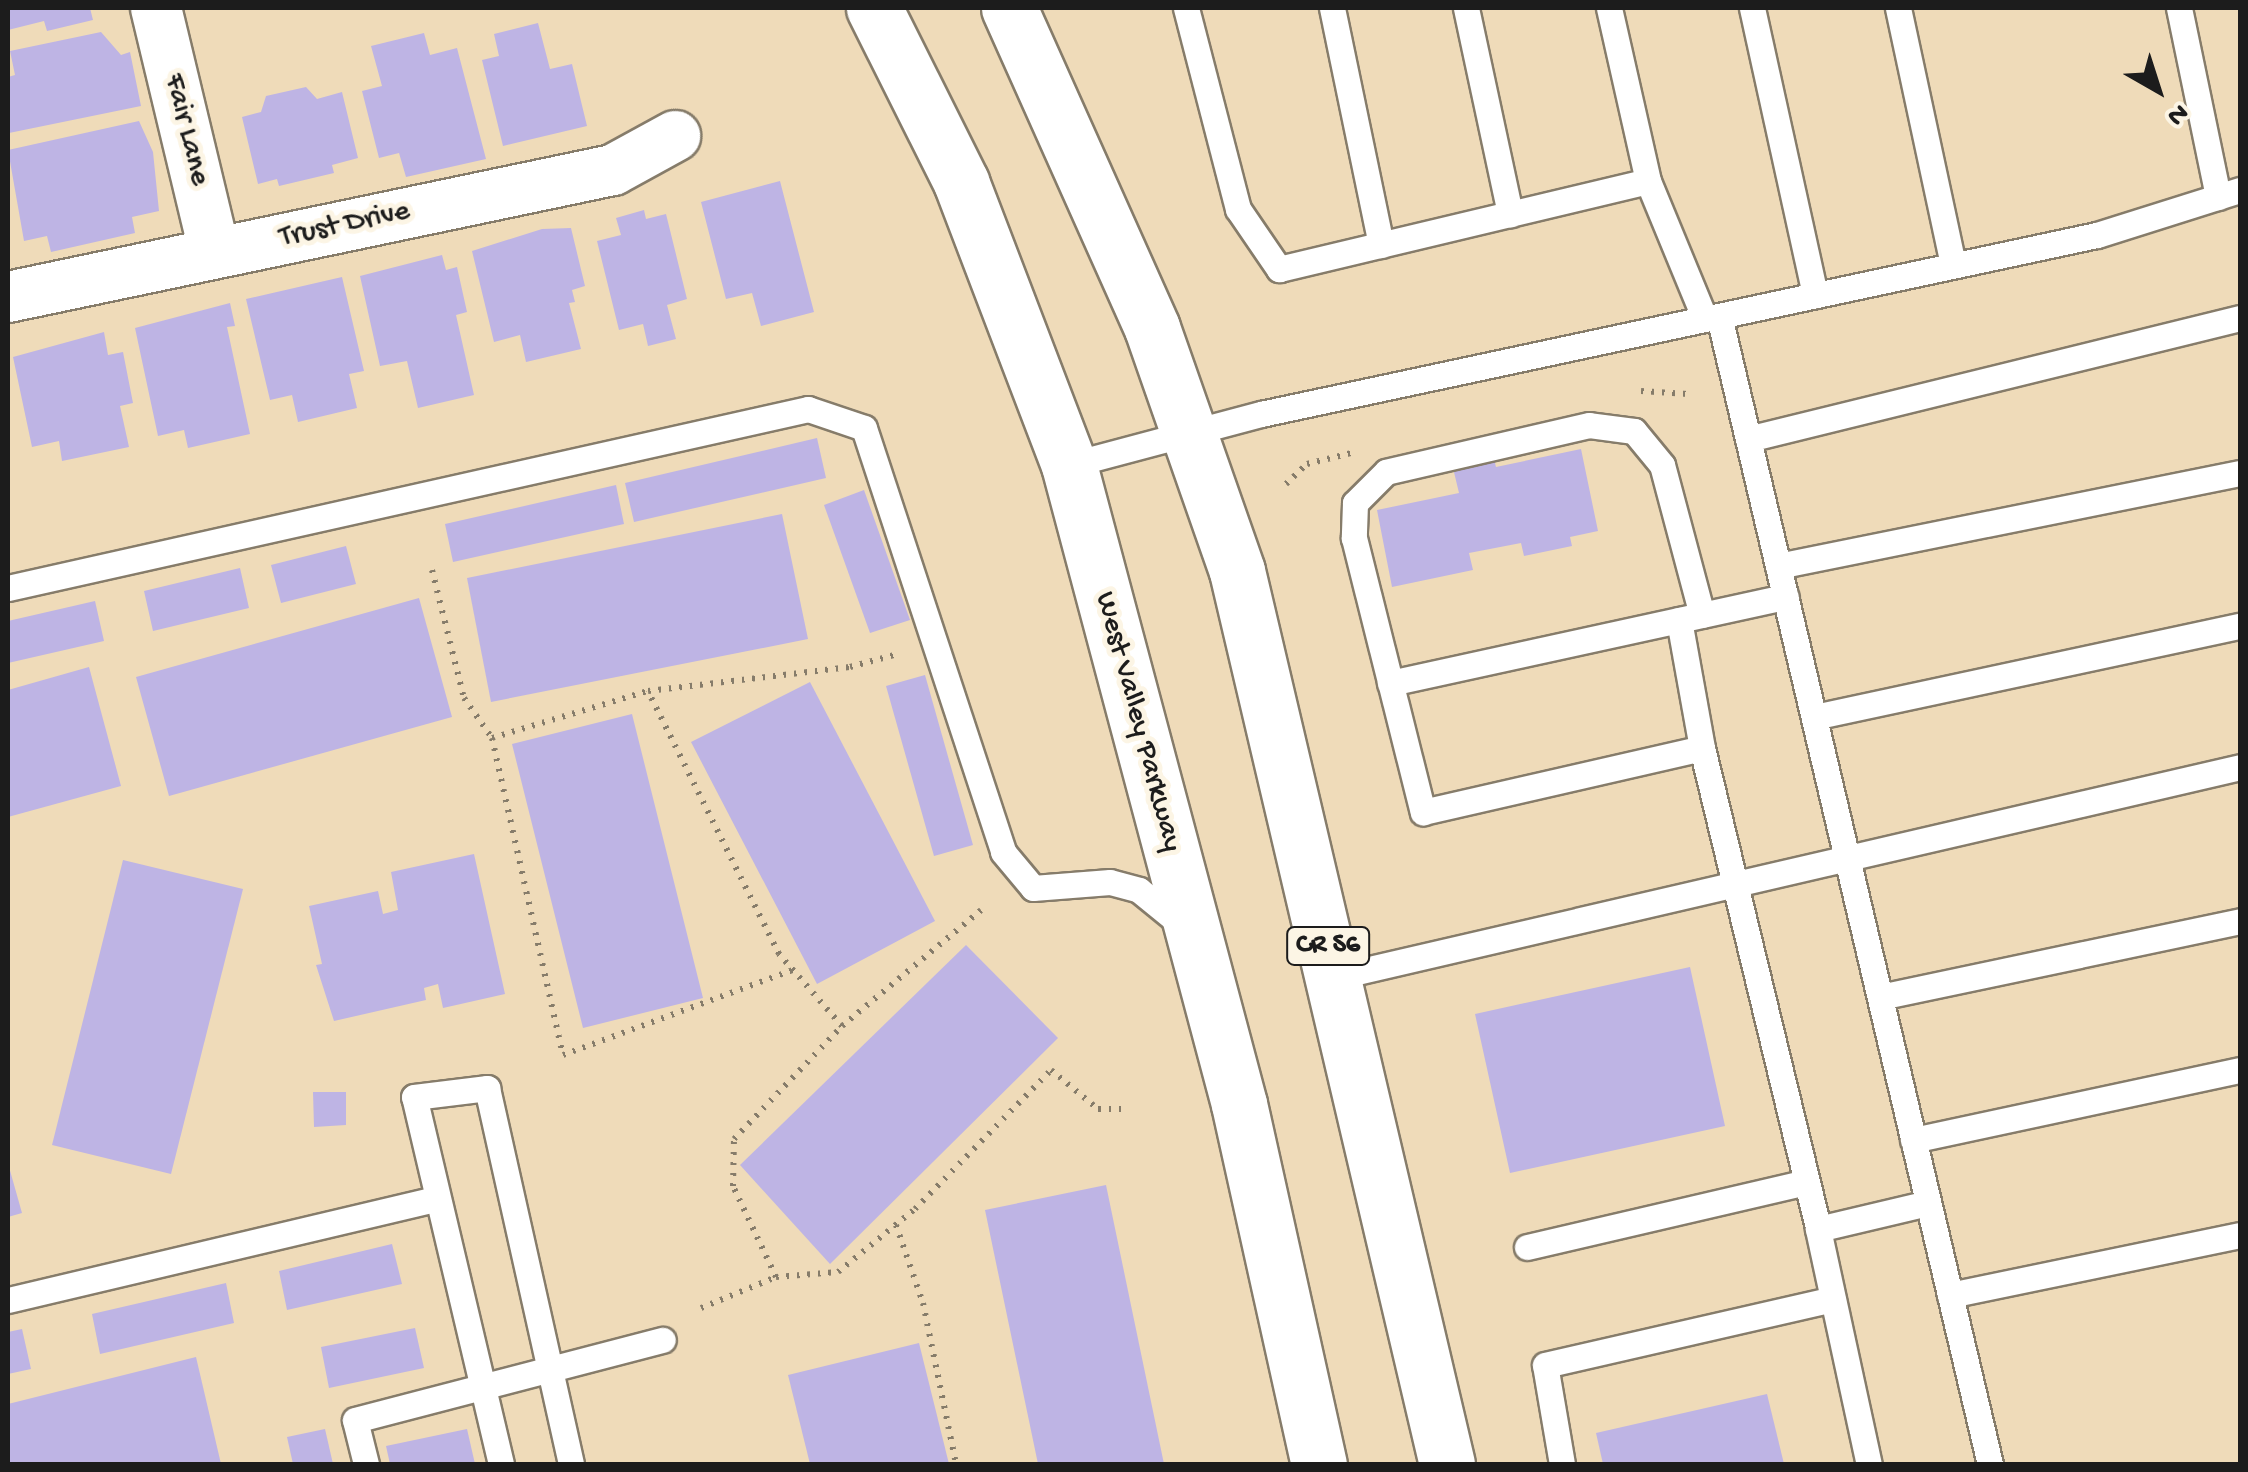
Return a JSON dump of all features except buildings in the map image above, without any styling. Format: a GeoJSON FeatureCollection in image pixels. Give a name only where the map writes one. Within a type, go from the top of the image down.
{"type":"FeatureCollection","features":[{"type":"Feature","properties":{"kind":"main road","name":"West Valley Parkway"},"geometry":{"type":"LineString","coordinates":[[874,8],[961,182],[1069,465],[1239,1104],[1319,1464]]}},
{"type":"Feature","properties":{"kind":"main road","name":"CR S6"},"geometry":{"type":"LineString","coordinates":[[1009,8],[1152,328],[1237,571],[1447,1464]]}},
{"type":"Feature","properties":{"kind":"street","name":"Fair Lane"},"geometry":{"type":"LineString","coordinates":[[156,8],[215,253]]}},
{"type":"Feature","properties":{"kind":"street","name":"Trust Drive"},"geometry":{"type":"LineString","coordinates":[[8,297],[613,170],[675,136]]}},
{"type":"Feature","properties":{"kind":"lane"},"geometry":{"type":"LineString","coordinates":[[1186,8],[1238,209],[1279,269],[1648,181]]}},
{"type":"Feature","properties":{"kind":"lane"},"geometry":{"type":"LineString","coordinates":[[1332,8],[1381,244]]}},
{"type":"Feature","properties":{"kind":"lane"},"geometry":{"type":"LineString","coordinates":[[1466,8],[1510,214]]}},
{"type":"Feature","properties":{"kind":"lane"},"geometry":{"type":"LineString","coordinates":[[1609,8],[1648,181],[1712,317],[1748,439],[1990,1464]]}},
{"type":"Feature","properties":{"kind":"lane"},"geometry":{"type":"LineString","coordinates":[[1752,8],[1815,295]]}},
{"type":"Feature","properties":{"kind":"lane"},"geometry":{"type":"LineString","coordinates":[[1898,8],[1953,266]]}},
{"type":"Feature","properties":{"kind":"lane"},"geometry":{"type":"LineString","coordinates":[[1069,465],[1189,434],[1712,317],[2098,235],[2229,194],[2179,8]]}},
{"type":"Feature","properties":{"kind":"lane"},"geometry":{"type":"LineString","coordinates":[[1748,439],[2240,318]]}},
{"type":"Feature","properties":{"kind":"lane"},"geometry":{"type":"LineString","coordinates":[[8,588],[808,409],[864,428],[931,644],[1003,852],[1033,888],[1110,882],[1139,890],[1192,934]]}},
{"type":"Feature","properties":{"kind":"lane"},"geometry":{"type":"LineString","coordinates":[[1702,748],[1423,812],[1354,538],[1355,503],[1386,472],[1589,424],[1634,431],[1662,465],[1690,618],[1702,748],[1731,884],[1818,1229],[1869,1464]]}},
{"type":"Feature","properties":{"kind":"lane"},"geometry":{"type":"LineString","coordinates":[[1778,566],[2240,473]]}},
{"type":"Feature","properties":{"kind":"lane"},"geometry":{"type":"LineString","coordinates":[[1390,684],[1786,597]]}},
{"type":"Feature","properties":{"kind":"lane"},"geometry":{"type":"LineString","coordinates":[[1814,717],[2240,626]]}},
{"type":"Feature","properties":{"kind":"lane"},"geometry":{"type":"LineString","coordinates":[[1335,976],[2240,767]]}},
{"type":"Feature","properties":{"kind":"lane"},"geometry":{"type":"LineString","coordinates":[[1880,997],[2240,921]]}},
{"type":"Feature","properties":{"kind":"lane"},"geometry":{"type":"LineString","coordinates":[[1913,1140],[2240,1070]]}},
{"type":"Feature","properties":{"kind":"lane"},"geometry":{"type":"LineString","coordinates":[[501,1464],[414,1096],[487,1088],[571,1464]]}},
{"type":"Feature","properties":{"kind":"lane"},"geometry":{"type":"LineString","coordinates":[[1527,1247],[1806,1182]]}},
{"type":"Feature","properties":{"kind":"lane"},"geometry":{"type":"LineString","coordinates":[[8,1300],[436,1200]]}},
{"type":"Feature","properties":{"kind":"lane"},"geometry":{"type":"LineString","coordinates":[[1818,1229],[1928,1203]]}},
{"type":"Feature","properties":{"kind":"lane"},"geometry":{"type":"LineString","coordinates":[[1950,1295],[2240,1235]]}},
{"type":"Feature","properties":{"kind":"lane"},"geometry":{"type":"LineString","coordinates":[[1562,1464],[1545,1365],[1833,1299]]}},
{"type":"Feature","properties":{"kind":"lane"},"geometry":{"type":"LineString","coordinates":[[366,1464],[355,1420],[664,1340]]}},
{"type":"Feature","properties":{"kind":"path"},"geometry":{"type":"LineString","coordinates":[[432,570],[464,698],[492,738],[563,1055],[793,970]]}},
{"type":"Feature","properties":{"kind":"path"},"geometry":{"type":"LineString","coordinates":[[492,738],[648,691],[850,667],[931,644]]}},
{"type":"Feature","properties":{"kind":"path"},"geometry":{"type":"LineString","coordinates":[[648,691],[793,970],[842,1026]]}},
{"type":"Feature","properties":{"kind":"path"},"geometry":{"type":"LineString","coordinates":[[776,1277],[733,1186],[734,1138],[842,1026],[981,910]]}},
{"type":"Feature","properties":{"kind":"path"},"geometry":{"type":"LineString","coordinates":[[701,1308],[776,1277],[838,1272],[896,1225],[1051,1070],[1098,1109],[1126,1109]]}},
{"type":"Feature","properties":{"kind":"path"},"geometry":{"type":"LineString","coordinates":[[896,1225],[923,1303],[956,1464]]}}]}
